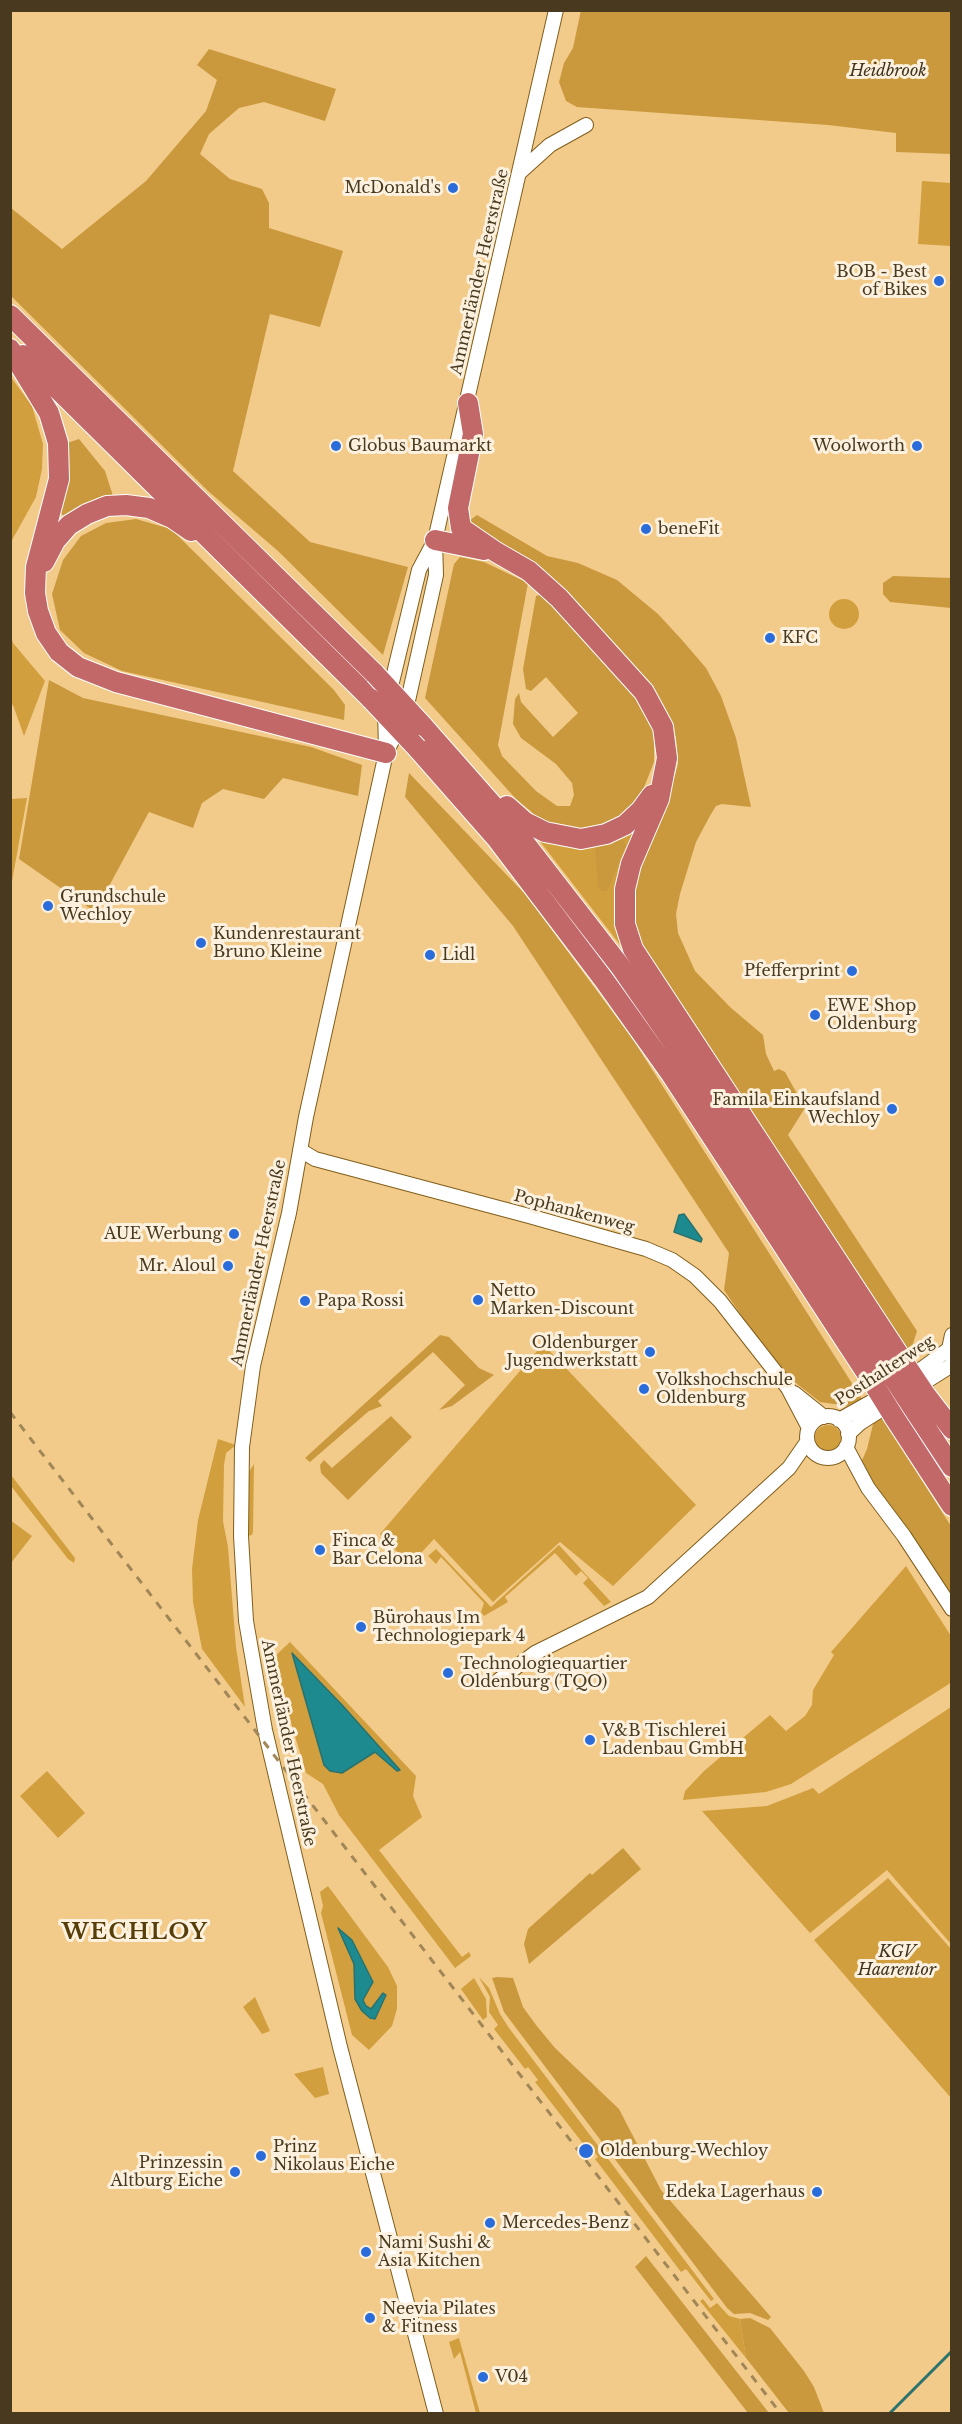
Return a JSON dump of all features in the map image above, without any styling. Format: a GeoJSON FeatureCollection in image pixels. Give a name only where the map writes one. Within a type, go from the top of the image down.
{"type":"FeatureCollection","features":[{"type":"Feature","properties":{"kind":"highway"},"geometry":{"type":"LineString","coordinates":[[10,315],[375,674],[476,785],[555,880],[620,966],[896,1366]]}},
{"type":"Feature","properties":{"kind":"highway"},"geometry":{"type":"LineString","coordinates":[[10,342],[228,555],[371,699],[497,839],[611,989],[671,1074],[951,1506]]}},
{"type":"Feature","properties":{"kind":"highway"},"geometry":{"type":"LineString","coordinates":[[10,349],[46,406],[58,443],[59,479],[36,567],[35,593],[38,611],[46,633],[59,652],[78,667],[97,676],[386,753]]}},
{"type":"Feature","properties":{"kind":"highway"},"geometry":{"type":"LineString","coordinates":[[468,403],[473,434],[458,508],[461,528],[540,579],[649,699],[660,720],[667,748],[666,766],[659,789],[659,799],[631,864],[625,889],[624,915],[629,941],[637,958],[708,1061],[918,1400],[951,1467]]}},
{"type":"Feature","properties":{"kind":"highway"},"geometry":{"type":"LineString","coordinates":[[35,593],[45,557],[55,541],[69,525],[107,506],[126,505],[149,508],[172,518],[228,555]]}},
{"type":"Feature","properties":{"kind":"highway"},"geometry":{"type":"LineString","coordinates":[[435,540],[496,552]]}},
{"type":"Feature","properties":{"kind":"highway"},"geometry":{"type":"LineString","coordinates":[[476,785],[535,828],[554,835],[581,839],[606,834],[625,825],[659,789]]}},
{"type":"Feature","properties":{"kind":"highway"},"geometry":{"type":"LineString","coordinates":[[918,1400],[951,1429]]}},
{"type":"Feature","properties":{"kind":"street","name":"Ammerländer Heerstraße"},"geometry":{"type":"LineString","coordinates":[[436,2414],[340,2047],[265,1730],[246,1621],[241,1536],[244,1426],[253,1366],[289,1213],[300,1150],[386,753],[386,711],[419,570],[435,540],[556,10]]}},
{"type":"Feature","properties":{"kind":"street"},"geometry":{"type":"LineString","coordinates":[[519,173],[550,145],[586,125]]}},
{"type":"Feature","properties":{"kind":"street","name":"Ammerländer Heerstraße"},"geometry":{"type":"LineString","coordinates":[[386,753],[405,714],[436,575],[435,540]]}},
{"type":"Feature","properties":{"kind":"street","name":"Pophankenweg"},"geometry":{"type":"LineString","coordinates":[[300,1150],[315,1160],[529,1216],[666,1257],[708,1287],[788,1388],[824,1417],[839,1420]]}},
{"type":"Feature","properties":{"kind":"street"},"geometry":{"type":"LineString","coordinates":[[950,1353],[951,1335]]}},
{"type":"Feature","properties":{"kind":"street","name":"Posthalterweg"},"geometry":{"type":"LineString","coordinates":[[839,1420],[871,1403],[950,1353]]}},
{"type":"Feature","properties":{"kind":"street","name":"Posthalterweg"},"geometry":{"type":"LineString","coordinates":[[847,1441],[860,1424],[951,1365]]}},
{"type":"Feature","properties":{"kind":"street","name":"Pophankenweg"},"geometry":{"type":"LineString","coordinates":[[788,1388],[818,1456]]}},
{"type":"Feature","properties":{"kind":"street"},"geometry":{"type":"LineString","coordinates":[[500,1680],[535,1653],[648,1597],[789,1468],[816,1420],[824,1417]]}},
{"type":"Feature","properties":{"kind":"street"},"geometry":{"type":"LineString","coordinates":[[839,1420],[868,1488]]}},
{"type":"Feature","properties":{"kind":"street"},"geometry":{"type":"LineString","coordinates":[[833,1458],[847,1441]]}},
{"type":"Feature","properties":{"kind":"street"},"geometry":{"type":"LineString","coordinates":[[789,1468],[818,1456],[833,1458],[868,1488],[900,1530],[951,1609]]}},
{"type":"Feature","properties":{"kind":"green space","name":"Heidbrook"},"geometry":{"type":"Polygon","coordinates":[[[581,10],[951,11],[951,154],[896,152],[896,133],[828,125],[577,107],[566,101],[559,82],[564,63],[573,48],[581,10]]]}},
{"type":"Feature","properties":{"kind":"green space"},"geometry":{"type":"Polygon","coordinates":[[[209,49],[336,89],[325,121],[264,102],[239,108],[209,134],[200,154],[230,179],[262,189],[269,203],[269,228],[343,251],[320,327],[270,314],[233,471],[310,542],[408,567],[383,655],[278,551],[208,491],[11,296],[11,208],[62,249],[146,181],[206,111],[217,80],[197,65],[209,49]]]}},
{"type":"Feature","properties":{"kind":"green space"},"geometry":{"type":"Polygon","coordinates":[[[922,181],[951,183],[951,246],[918,244],[922,181]]]}},
{"type":"Feature","properties":{"kind":"green space"},"geometry":{"type":"Polygon","coordinates":[[[11,377],[32,406],[43,444],[42,469],[36,497],[11,542],[11,377]]]}},
{"type":"Feature","properties":{"kind":"green space"},"geometry":{"type":"Polygon","coordinates":[[[79,439],[105,471],[114,499],[66,519],[60,512],[67,443],[79,439]]]}},
{"type":"Feature","properties":{"kind":"green space"},"geometry":{"type":"Polygon","coordinates":[[[477,515],[547,556],[578,563],[617,580],[658,614],[682,640],[706,668],[721,696],[736,738],[751,807],[722,804],[716,806],[711,814],[696,842],[680,894],[676,914],[678,933],[695,971],[730,1007],[763,1035],[766,1054],[774,1071],[779,1069],[785,1072],[805,1108],[788,1135],[917,1331],[909,1356],[640,948],[634,925],[633,899],[636,880],[666,808],[678,764],[676,738],[668,716],[653,691],[466,523],[477,515]]]}},
{"type":"Feature","properties":{"kind":"green space"},"geometry":{"type":"Polygon","coordinates":[[[136,519],[171,529],[334,690],[345,705],[344,720],[122,671],[84,653],[60,630],[52,594],[63,560],[81,536],[106,523],[136,519]]]}},
{"type":"Feature","properties":{"kind":"green space"},"geometry":{"type":"Polygon","coordinates":[[[460,557],[484,562],[528,583],[498,745],[502,756],[536,791],[557,806],[570,806],[574,795],[572,783],[556,764],[521,738],[513,724],[515,699],[519,693],[521,702],[553,737],[578,713],[546,677],[531,691],[526,689],[523,669],[536,596],[542,594],[634,692],[654,729],[654,762],[641,795],[620,817],[602,825],[580,829],[541,820],[516,799],[425,698],[454,564],[460,557]]]}},
{"type":"Feature","properties":{"kind":"green space"},"geometry":{"type":"Polygon","coordinates":[[[893,576],[951,578],[951,608],[890,602],[883,594],[883,583],[893,576]]]}},
{"type":"Feature","properties":{"kind":"green space"},"geometry":{"type":"Polygon","coordinates":[[[844,599],[850,600],[858,608],[858,620],[850,628],[844,629],[838,628],[830,620],[829,614],[830,608],[838,600],[844,599]]]}},
{"type":"Feature","properties":{"kind":"green space"},"geometry":{"type":"Polygon","coordinates":[[[11,636],[13,643],[45,681],[24,736],[11,704],[11,636]]]}},
{"type":"Feature","properties":{"kind":"green space"},"geometry":{"type":"Polygon","coordinates":[[[49,680],[83,698],[311,747],[362,765],[358,796],[283,778],[264,799],[223,789],[202,803],[193,828],[149,812],[95,912],[19,859],[49,680]]]}},
{"type":"Feature","properties":{"kind":"green space"},"geometry":{"type":"Polygon","coordinates":[[[409,773],[525,894],[632,1038],[862,1399],[847,1406],[820,1402],[787,1376],[758,1340],[724,1290],[729,1253],[513,926],[405,797],[409,773]]]}},
{"type":"Feature","properties":{"kind":"green space"},"geometry":{"type":"Polygon","coordinates":[[[27,798],[11,887],[11,799],[27,798]]]}},
{"type":"Feature","properties":{"kind":"green space"},"geometry":{"type":"Polygon","coordinates":[[[641,818],[631,959],[535,835],[641,818]]]}},
{"type":"Feature","properties":{"kind":"green space"},"geometry":{"type":"Polygon","coordinates":[[[623,840],[626,845],[607,891],[601,891],[598,887],[595,850],[599,844],[623,840]]]}},
{"type":"Feature","properties":{"kind":"green space"},"geometry":{"type":"Polygon","coordinates":[[[440,1335],[449,1337],[479,1368],[494,1375],[452,1406],[439,1410],[465,1385],[433,1352],[378,1401],[382,1406],[369,1411],[310,1462],[305,1458],[440,1335]]]}},
{"type":"Feature","properties":{"kind":"green space"},"geometry":{"type":"Polygon","coordinates":[[[543,1344],[696,1505],[613,1586],[560,1542],[493,1602],[434,1539],[410,1565],[380,1534],[543,1344]]]}},
{"type":"Feature","properties":{"kind":"green space"},"geometry":{"type":"Polygon","coordinates":[[[391,1416],[412,1437],[348,1500],[321,1473],[320,1465],[324,1460],[332,1468],[391,1416]]]}},
{"type":"Feature","properties":{"kind":"green space"},"geometry":{"type":"Polygon","coordinates":[[[881,1417],[951,1526],[951,1599],[860,1465],[867,1449],[874,1420],[881,1417]]]}},
{"type":"Feature","properties":{"kind":"green space"},"geometry":{"type":"Polygon","coordinates":[[[828,1425],[837,1429],[841,1438],[837,1447],[828,1451],[819,1447],[815,1438],[819,1429],[828,1425]]]}},
{"type":"Feature","properties":{"kind":"green space"},"geometry":{"type":"Polygon","coordinates":[[[218,1439],[236,1445],[226,1453],[223,1521],[228,1547],[236,1647],[245,1707],[202,1649],[193,1602],[192,1569],[198,1520],[218,1439]]]}},
{"type":"Feature","properties":{"kind":"green space"},"geometry":{"type":"Polygon","coordinates":[[[254,1464],[253,1531],[252,1535],[247,1536],[247,1475],[254,1464]]]}},
{"type":"Feature","properties":{"kind":"green space"},"geometry":{"type":"Polygon","coordinates":[[[11,1475],[75,1558],[74,1563],[68,1559],[11,1486],[11,1475]]]}},
{"type":"Feature","properties":{"kind":"green space"},"geometry":{"type":"Polygon","coordinates":[[[10,1520],[32,1536],[11,1563],[10,1563],[10,1520]]]}},
{"type":"Feature","properties":{"kind":"green space"},"geometry":{"type":"Polygon","coordinates":[[[559,1545],[611,1602],[604,1606],[583,1583],[588,1578],[581,1571],[576,1576],[555,1553],[505,1597],[508,1602],[484,1616],[481,1612],[484,1603],[441,1557],[436,1564],[428,1556],[436,1549],[491,1607],[559,1545]]]}},
{"type":"Feature","properties":{"kind":"green space"},"geometry":{"type":"Polygon","coordinates":[[[906,1566],[951,1636],[951,1681],[949,1684],[791,1784],[766,1792],[683,1800],[685,1791],[704,1771],[770,1715],[786,1731],[805,1716],[812,1705],[813,1690],[834,1655],[831,1652],[906,1566]]]}},
{"type":"Feature","properties":{"kind":"green space"},"geometry":{"type":"Polygon","coordinates":[[[290,1642],[416,1776],[413,1796],[422,1817],[379,1850],[462,1957],[469,1952],[471,1956],[455,1968],[339,1815],[323,1784],[306,1773],[281,1689],[275,1656],[290,1642]]]}},
{"type":"Feature","properties":{"kind":"green space"},"geometry":{"type":"Polygon","coordinates":[[[951,1707],[951,1944],[887,1870],[810,1933],[702,1811],[767,1806],[813,1788],[819,1794],[951,1707]]]}},
{"type":"Feature","properties":{"kind":"green space"},"geometry":{"type":"Polygon","coordinates":[[[47,1771],[85,1813],[58,1838],[20,1796],[47,1771]]]}},
{"type":"Feature","properties":{"kind":"green space"},"geometry":{"type":"Polygon","coordinates":[[[623,1848],[641,1869],[529,1964],[524,1944],[528,1929],[590,1873],[592,1875],[623,1848]]]}},
{"type":"Feature","properties":{"kind":"green space","name":"KGV Haarentor"},"geometry":{"type":"Polygon","coordinates":[[[888,1878],[951,1949],[951,2098],[814,1940],[888,1878]]]}},
{"type":"Feature","properties":{"kind":"green space"},"geometry":{"type":"Polygon","coordinates":[[[328,1886],[388,1967],[397,1986],[397,2009],[392,2026],[369,2050],[352,2035],[321,1913],[323,1906],[320,1892],[328,1886]]]}},
{"type":"Feature","properties":{"kind":"green space"},"geometry":{"type":"Polygon","coordinates":[[[479,1977],[489,1988],[509,2028],[714,2299],[711,2301],[686,2269],[681,2272],[595,2159],[598,2157],[588,2144],[585,2146],[535,2082],[538,2080],[528,2067],[525,2069],[494,2029],[498,2025],[489,2012],[490,1997],[479,1977]]]}},
{"type":"Feature","properties":{"kind":"green space"},"geometry":{"type":"Polygon","coordinates":[[[474,1978],[486,1999],[487,2017],[483,2020],[461,1989],[474,1978]]]}},
{"type":"Feature","properties":{"kind":"green space"},"geometry":{"type":"Polygon","coordinates":[[[492,1978],[513,1978],[523,2007],[536,2025],[555,2048],[619,2109],[661,2190],[771,2317],[768,2320],[750,2313],[734,2314],[727,2308],[504,2012],[492,1978]]]}},
{"type":"Feature","properties":{"kind":"green space"},"geometry":{"type":"Polygon","coordinates":[[[255,1997],[270,2031],[262,2034],[243,2007],[255,1997]]]}},
{"type":"Feature","properties":{"kind":"green space"},"geometry":{"type":"Polygon","coordinates":[[[323,2067],[329,2094],[315,2098],[294,2074],[323,2067]]]}},
{"type":"Feature","properties":{"kind":"green space"},"geometry":{"type":"Polygon","coordinates":[[[646,2256],[769,2413],[748,2413],[635,2267],[646,2256]]]}},
{"type":"Feature","properties":{"kind":"green space"},"geometry":{"type":"Polygon","coordinates":[[[703,2299],[710,2308],[717,2303],[729,2316],[740,2319],[746,2358],[700,2301],[703,2299]]]}},
{"type":"Feature","properties":{"kind":"green space"},"geometry":{"type":"Polygon","coordinates":[[[750,2318],[770,2328],[804,2371],[814,2387],[824,2413],[789,2413],[746,2358],[740,2319],[750,2318]]]}},
{"type":"Feature","properties":{"kind":"green space"},"geometry":{"type":"Polygon","coordinates":[[[459,2338],[480,2413],[476,2413],[460,2352],[454,2359],[449,2342],[459,2338]]]}},
{"type":"Feature","properties":{"kind":"water"},"geometry":{"type":"Polygon","coordinates":[[[684,1214],[702,1239],[701,1242],[674,1232],[679,1215],[684,1214]]]}},
{"type":"Feature","properties":{"kind":"water"},"geometry":{"type":"Polygon","coordinates":[[[292,1653],[400,1770],[397,1771],[375,1752],[342,1773],[330,1771],[324,1765],[292,1653]]]}},
{"type":"Feature","properties":{"kind":"water"},"geometry":{"type":"Polygon","coordinates":[[[338,1928],[352,1940],[373,1982],[363,2000],[366,2006],[371,2009],[383,1993],[386,1995],[375,2019],[362,2011],[355,1999],[354,1964],[338,1928]]]}},
{"type":"Feature","properties":{"kind":"waterway"},"geometry":{"type":"LineString","coordinates":[[889,2414],[952,2351]]}},
{"type":"Feature","properties":{"kind":"railway"},"geometry":{"type":"LineString","coordinates":[[10,1412],[781,2414]]}},
{"type":"Feature","properties":{"kind":"place","name":"McDonald's"},"geometry":{"type":"Point","coordinates":[453,188]}},
{"type":"Feature","properties":{"kind":"place","name":"BOB - Best of Bikes"},"geometry":{"type":"Point","coordinates":[939,281]}},
{"type":"Feature","properties":{"kind":"place","name":"Globus Baumarkt"},"geometry":{"type":"Point","coordinates":[336,446]}},
{"type":"Feature","properties":{"kind":"place","name":"Woolworth"},"geometry":{"type":"Point","coordinates":[917,446]}},
{"type":"Feature","properties":{"kind":"place","name":"beneFit"},"geometry":{"type":"Point","coordinates":[646,529]}},
{"type":"Feature","properties":{"kind":"place","name":"KFC"},"geometry":{"type":"Point","coordinates":[770,638]}},
{"type":"Feature","properties":{"kind":"place","name":"Grundschule Wechloy"},"geometry":{"type":"Point","coordinates":[48,906]}},
{"type":"Feature","properties":{"kind":"place","name":"Kundenrestaurant Bruno Kleine"},"geometry":{"type":"Point","coordinates":[201,943]}},
{"type":"Feature","properties":{"kind":"place","name":"Lidl"},"geometry":{"type":"Point","coordinates":[430,955]}},
{"type":"Feature","properties":{"kind":"place","name":"Pfefferprint"},"geometry":{"type":"Point","coordinates":[852,971]}},
{"type":"Feature","properties":{"kind":"place","name":"EWE Shop Oldenburg"},"geometry":{"type":"Point","coordinates":[815,1015]}},
{"type":"Feature","properties":{"kind":"place","name":"Famila Einkaufsland Wechloy"},"geometry":{"type":"Point","coordinates":[892,1109]}},
{"type":"Feature","properties":{"kind":"place","name":"AUE Werbung"},"geometry":{"type":"Point","coordinates":[234,1234]}},
{"type":"Feature","properties":{"kind":"place","name":"Mr. Aloul"},"geometry":{"type":"Point","coordinates":[228,1266]}},
{"type":"Feature","properties":{"kind":"place","name":"Netto Marken-Discount"},"geometry":{"type":"Point","coordinates":[478,1300]}},
{"type":"Feature","properties":{"kind":"place","name":"Papa Rossi"},"geometry":{"type":"Point","coordinates":[305,1301]}},
{"type":"Feature","properties":{"kind":"place","name":"Oldenburger Jugendwerkstatt"},"geometry":{"type":"Point","coordinates":[650,1352]}},
{"type":"Feature","properties":{"kind":"place","name":"Volkshochschule Oldenburg"},"geometry":{"type":"Point","coordinates":[644,1389]}},
{"type":"Feature","properties":{"kind":"place","name":"Finca & Bar Celona"},"geometry":{"type":"Point","coordinates":[320,1550]}},
{"type":"Feature","properties":{"kind":"place","name":"Bürohaus Im Technologiepark 4"},"geometry":{"type":"Point","coordinates":[361,1627]}},
{"type":"Feature","properties":{"kind":"place","name":"Technologiequartier Oldenburg (TQO)"},"geometry":{"type":"Point","coordinates":[448,1673]}},
{"type":"Feature","properties":{"kind":"place","name":"V&B Tischlerei Ladenbau GmbH"},"geometry":{"type":"Point","coordinates":[590,1740]}},
{"type":"Feature","properties":{"kind":"place","name":"Oldenburg-Wechloy"},"geometry":{"type":"Point","coordinates":[586,2151]}},
{"type":"Feature","properties":{"kind":"place","name":"Prinz Nikolaus Eiche"},"geometry":{"type":"Point","coordinates":[261,2156]}},
{"type":"Feature","properties":{"kind":"place","name":"Prinzessin Altburg Eiche"},"geometry":{"type":"Point","coordinates":[235,2172]}},
{"type":"Feature","properties":{"kind":"place","name":"Edeka Lagerhaus"},"geometry":{"type":"Point","coordinates":[817,2192]}},
{"type":"Feature","properties":{"kind":"place","name":"Mercedes-Benz"},"geometry":{"type":"Point","coordinates":[490,2223]}},
{"type":"Feature","properties":{"kind":"place","name":"Nami Sushi & Asia Kitchen"},"geometry":{"type":"Point","coordinates":[366,2252]}},
{"type":"Feature","properties":{"kind":"place","name":"Neevia Pilates & Fitness"},"geometry":{"type":"Point","coordinates":[370,2318]}},
{"type":"Feature","properties":{"kind":"place","name":"V04"},"geometry":{"type":"Point","coordinates":[483,2377]}},
{"type":"Feature","properties":{"kind":"district","name":"WECHLOY"},"geometry":{"type":"Point","coordinates":[135,1933]}}]}
